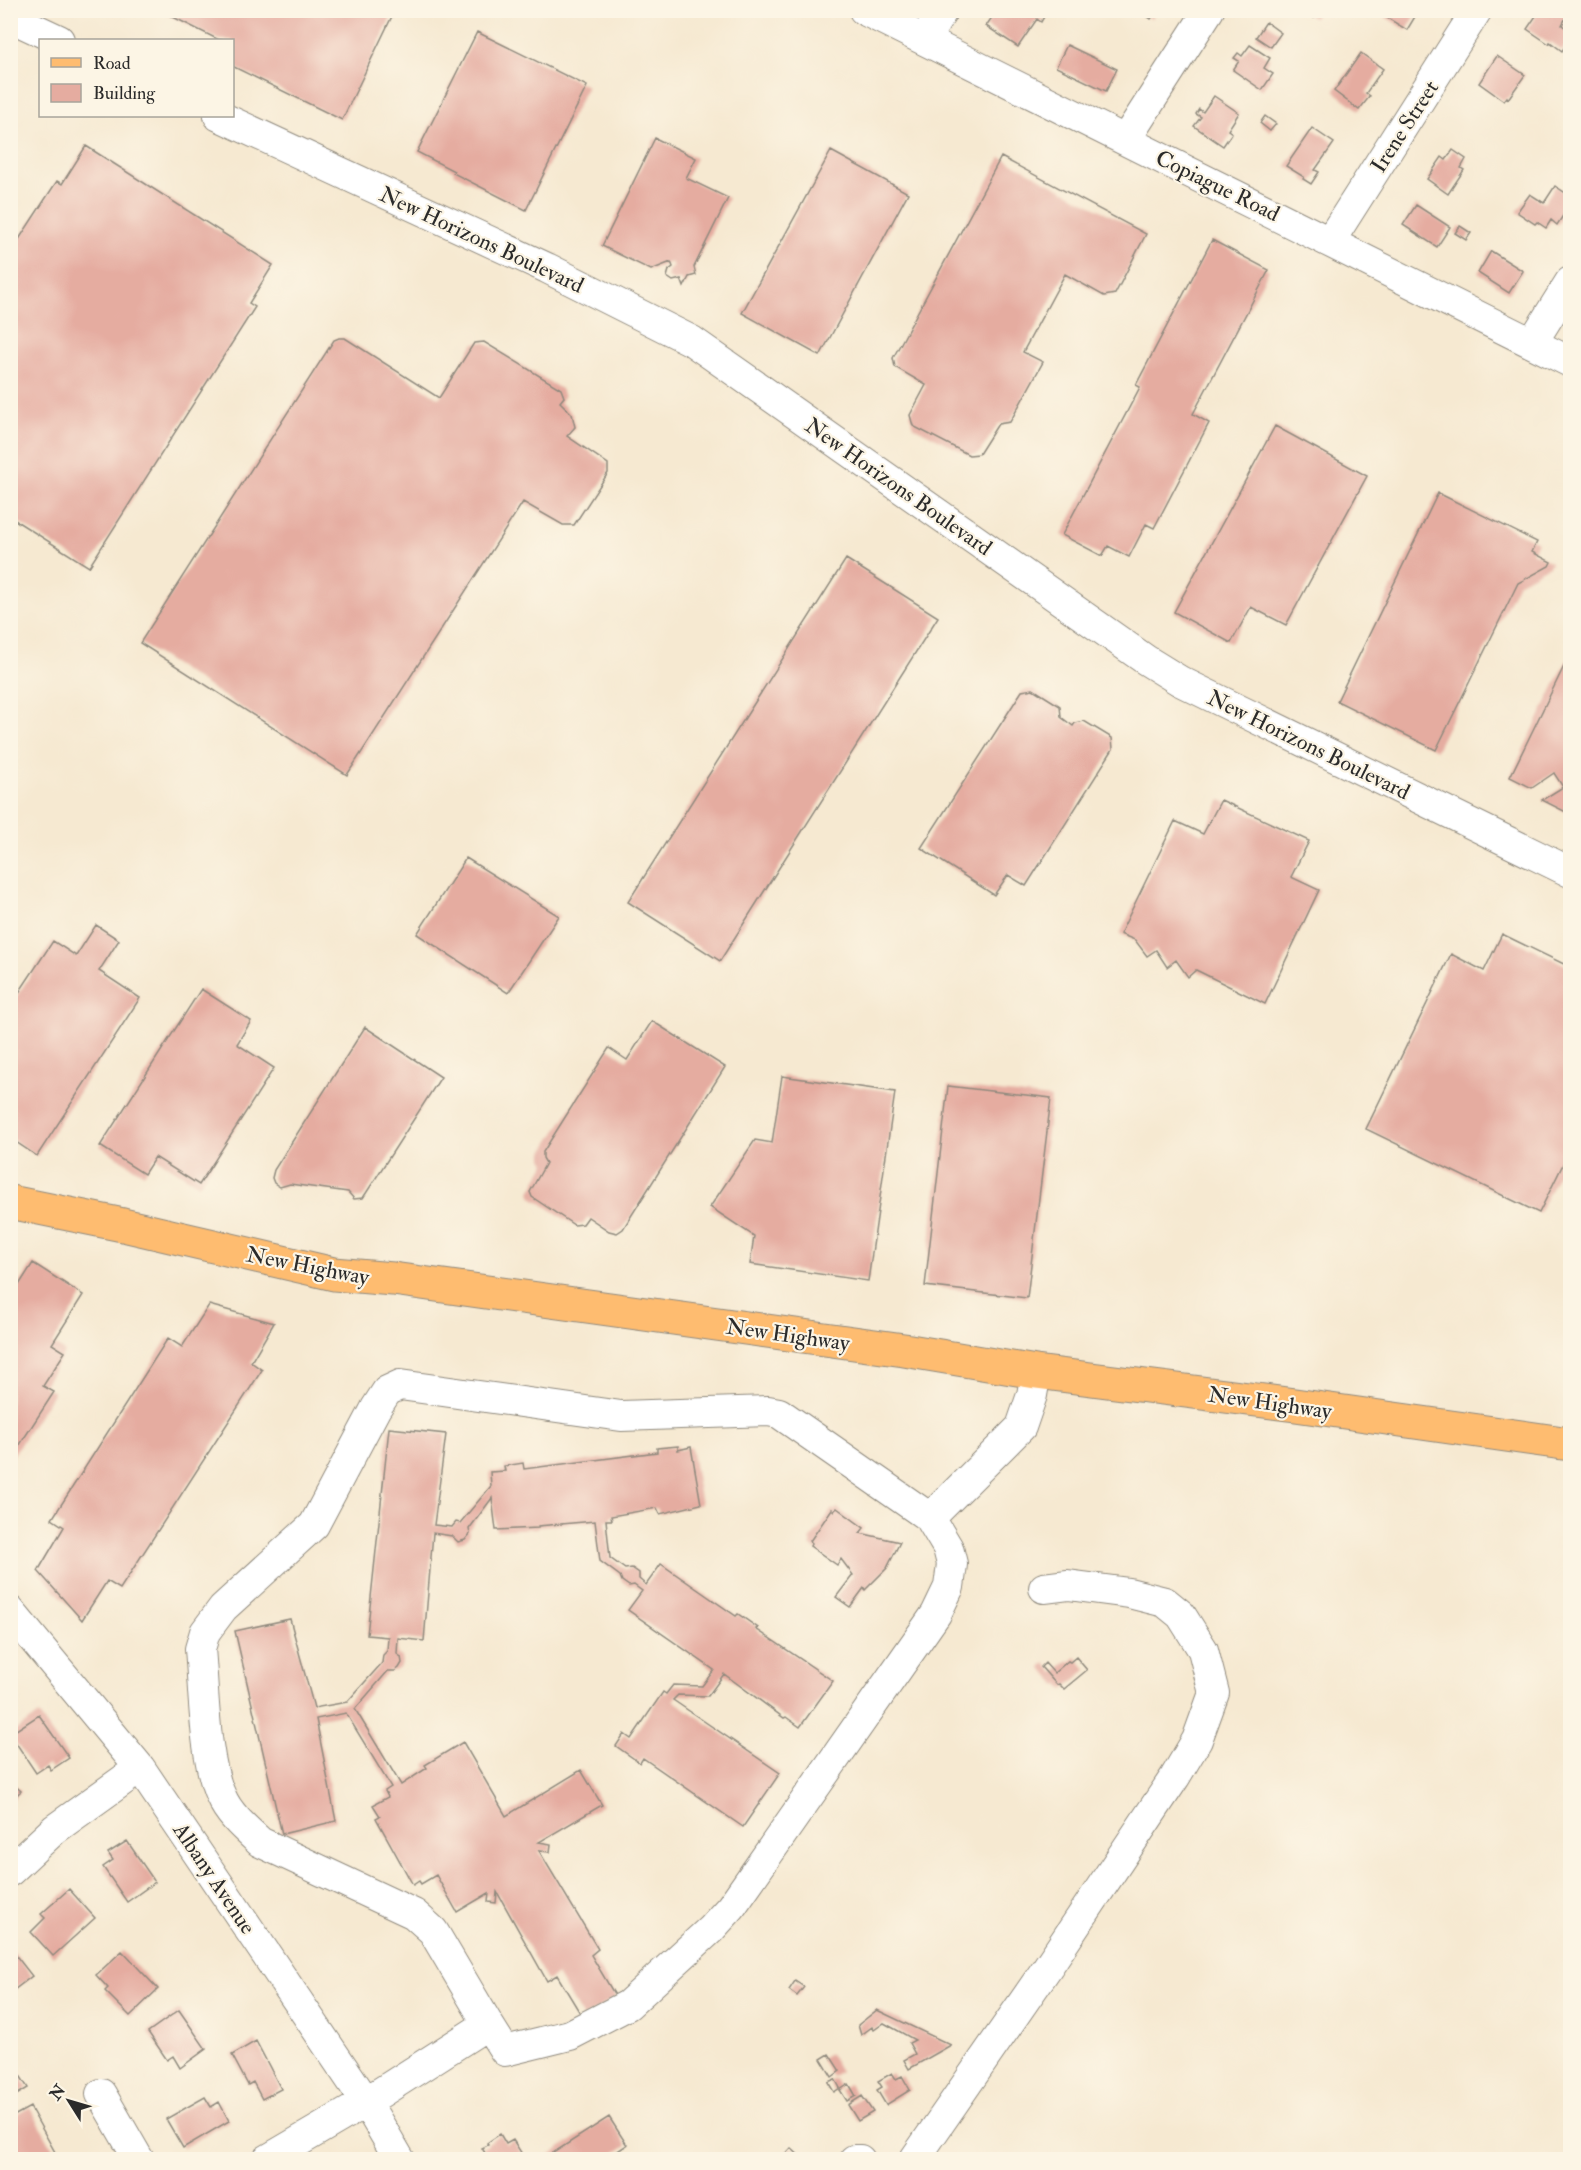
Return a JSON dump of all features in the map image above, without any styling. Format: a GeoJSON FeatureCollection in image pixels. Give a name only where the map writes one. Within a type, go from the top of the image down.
{"type":"FeatureCollection","features":[{"type":"Feature","properties":{"kind":"main road","name":"New Highway"},"geometry":{"type":"LineString","coordinates":[[10,1202],[123,1225],[334,1274],[405,1281],[857,1344],[1036,1372],[1295,1405],[1570,1444]]}},
{"type":"Feature","properties":{"kind":"street","name":"Copiague Road"},"geometry":{"type":"LineString","coordinates":[[864,10],[1570,362]]}},
{"type":"Feature","properties":{"kind":"street"},"geometry":{"type":"LineString","coordinates":[[924,40],[943,10]]}},
{"type":"Feature","properties":{"kind":"street"},"geometry":{"type":"LineString","coordinates":[[1126,139],[1209,10]]}},
{"type":"Feature","properties":{"kind":"street","name":"Irene Street"},"geometry":{"type":"LineString","coordinates":[[1330,241],[1477,10]]}},
{"type":"Feature","properties":{"kind":"street"},"geometry":{"type":"LineString","coordinates":[[10,17],[57,39]]}},
{"type":"Feature","properties":{"kind":"street","name":"New Horizons Boulevard"},"geometry":{"type":"LineString","coordinates":[[221,117],[547,268],[692,341],[1146,660],[1180,681],[1570,872]]}},
{"type":"Feature","properties":{"kind":"street"},"geometry":{"type":"LineString","coordinates":[[1532,343],[1570,282]]}},
{"type":"Feature","properties":{"kind":"street"},"geometry":{"type":"LineString","coordinates":[[930,1518],[1021,1427],[1032,1395],[1036,1372]]}},
{"type":"Feature","properties":{"kind":"street"},"geometry":{"type":"LineString","coordinates":[[400,1385],[621,1416],[768,1411],[779,1413],[930,1518],[948,1548],[952,1564],[949,1587],[936,1614],[727,1912],[711,1929],[628,2005],[570,2035],[505,2051],[488,2024],[433,1932],[414,1914],[260,1842],[240,1824],[221,1796],[210,1757],[200,1649],[205,1632],[223,1608],[314,1525],[376,1408],[387,1391],[400,1385]]}},
{"type":"Feature","properties":{"kind":"street"},"geometry":{"type":"LineString","coordinates":[[914,2160],[1047,1968],[1174,1777],[1197,1740],[1214,1693],[1203,1650],[1181,1615],[1166,1602],[1129,1593],[1068,1585],[1044,1588]]}},
{"type":"Feature","properties":{"kind":"street","name":"Albany Avenue"},"geometry":{"type":"LineString","coordinates":[[16,1629],[140,1768],[366,2102],[400,2160]]}},
{"type":"Feature","properties":{"kind":"street"},"geometry":{"type":"LineString","coordinates":[[10,1871],[55,1829],[140,1768]]}},
{"type":"Feature","properties":{"kind":"street"},"geometry":{"type":"LineString","coordinates":[[267,2160],[366,2102],[488,2024]]}},
{"type":"Feature","properties":{"kind":"street"},"geometry":{"type":"LineString","coordinates":[[101,2094],[139,2160]]}},
{"type":"Feature","properties":{"kind":"street"},"geometry":{"type":"LineString","coordinates":[[854,2160],[860,2160]]}},
{"type":"Feature","properties":{"kind":"building"},"geometry":{"type":"Polygon","coordinates":[[[159,10],[395,10],[342,120],[234,67],[234,39],[217,39],[159,10]]]}},
{"type":"Feature","properties":{"kind":"building"},"geometry":{"type":"Polygon","coordinates":[[[997,10],[1048,10],[1041,22],[1037,19],[1018,47],[986,26],[997,10]]]}},
{"type":"Feature","properties":{"kind":"building"},"geometry":{"type":"Polygon","coordinates":[[[1138,10],[1157,10],[1151,19],[1138,10]]]}},
{"type":"Feature","properties":{"kind":"building"},"geometry":{"type":"Polygon","coordinates":[[[1302,10],[1318,10],[1314,18],[1302,10]]]}},
{"type":"Feature","properties":{"kind":"building"},"geometry":{"type":"Polygon","coordinates":[[[1387,10],[1419,10],[1407,30],[1384,16],[1387,10]]]}},
{"type":"Feature","properties":{"kind":"building"},"geometry":{"type":"Polygon","coordinates":[[[1540,10],[1570,10],[1562,25],[1570,31],[1570,39],[1562,51],[1527,29],[1540,10]]]}},
{"type":"Feature","properties":{"kind":"building"},"geometry":{"type":"Polygon","coordinates":[[[1266,22],[1281,33],[1271,47],[1256,37],[1266,22]]]}},
{"type":"Feature","properties":{"kind":"building"},"geometry":{"type":"Polygon","coordinates":[[[477,32],[587,86],[526,210],[417,152],[477,32]]]}},
{"type":"Feature","properties":{"kind":"building"},"geometry":{"type":"Polygon","coordinates":[[[1067,45],[1117,69],[1106,91],[1056,67],[1067,45]]]}},
{"type":"Feature","properties":{"kind":"building"},"geometry":{"type":"Polygon","coordinates":[[[1250,45],[1270,58],[1264,68],[1273,74],[1262,90],[1233,70],[1239,61],[1234,58],[1238,53],[1242,56],[1250,45]]]}},
{"type":"Feature","properties":{"kind":"building"},"geometry":{"type":"Polygon","coordinates":[[[1361,53],[1383,69],[1366,93],[1370,96],[1359,110],[1334,91],[1361,53]]]}},
{"type":"Feature","properties":{"kind":"building"},"geometry":{"type":"Polygon","coordinates":[[[1497,56],[1525,75],[1508,99],[1507,97],[1504,101],[1479,83],[1497,56]]]}},
{"type":"Feature","properties":{"kind":"building"},"geometry":{"type":"Polygon","coordinates":[[[1214,96],[1239,113],[1228,130],[1232,133],[1223,146],[1194,126],[1201,117],[1196,114],[1199,109],[1203,112],[1214,96]]]}},
{"type":"Feature","properties":{"kind":"building"},"geometry":{"type":"Polygon","coordinates":[[[1265,116],[1276,124],[1270,131],[1260,123],[1265,116]]]}},
{"type":"Feature","properties":{"kind":"building"},"geometry":{"type":"Polygon","coordinates":[[[1312,128],[1334,143],[1315,170],[1319,172],[1311,184],[1286,166],[1312,128]]]}},
{"type":"Feature","properties":{"kind":"building"},"geometry":{"type":"Polygon","coordinates":[[[655,138],[696,158],[686,178],[728,198],[694,267],[696,275],[689,277],[684,287],[681,279],[673,281],[667,277],[669,270],[673,267],[671,262],[651,270],[602,246],[655,138]]]}},
{"type":"Feature","properties":{"kind":"building"},"geometry":{"type":"Polygon","coordinates":[[[86,146],[273,265],[249,303],[255,307],[89,567],[10,517],[10,253],[57,181],[62,184],[86,146]]]}},
{"type":"Feature","properties":{"kind":"building"},"geometry":{"type":"Polygon","coordinates":[[[1453,150],[1466,159],[1461,168],[1464,170],[1448,194],[1427,179],[1442,157],[1446,160],[1453,150]]]}},
{"type":"Feature","properties":{"kind":"building"},"geometry":{"type":"Polygon","coordinates":[[[831,151],[908,193],[820,356],[742,313],[831,151]]]}},
{"type":"Feature","properties":{"kind":"building"},"geometry":{"type":"Polygon","coordinates":[[[1001,157],[1146,234],[1115,294],[1104,296],[1065,274],[1023,352],[1043,362],[1010,422],[998,424],[979,454],[969,455],[913,426],[910,415],[926,385],[895,367],[893,358],[1001,157]]]}},
{"type":"Feature","properties":{"kind":"building"},"geometry":{"type":"Polygon","coordinates":[[[1555,186],[1570,196],[1570,205],[1557,225],[1551,220],[1546,228],[1537,222],[1535,224],[1517,212],[1530,194],[1544,203],[1555,186]]]}},
{"type":"Feature","properties":{"kind":"building"},"geometry":{"type":"Polygon","coordinates":[[[1416,205],[1450,227],[1437,247],[1403,225],[1416,205]]]}},
{"type":"Feature","properties":{"kind":"building"},"geometry":{"type":"Polygon","coordinates":[[[1460,226],[1471,233],[1466,240],[1455,233],[1460,226]]]}},
{"type":"Feature","properties":{"kind":"building"},"geometry":{"type":"Polygon","coordinates":[[[1212,240],[1269,270],[1193,414],[1209,423],[1154,528],[1146,524],[1129,557],[1108,546],[1102,556],[1062,535],[1140,387],[1136,385],[1212,240]]]}},
{"type":"Feature","properties":{"kind":"building"},"geometry":{"type":"Polygon","coordinates":[[[1491,251],[1523,271],[1509,293],[1478,273],[1491,251]]]}},
{"type":"Feature","properties":{"kind":"building"},"geometry":{"type":"Polygon","coordinates":[[[345,338],[439,398],[474,343],[484,342],[561,389],[564,397],[560,402],[572,414],[575,427],[567,436],[608,464],[608,473],[574,525],[563,525],[523,502],[347,775],[140,643],[334,340],[345,338]]]}},
{"type":"Feature","properties":{"kind":"building"},"geometry":{"type":"Polygon","coordinates":[[[1275,426],[1367,476],[1286,625],[1251,607],[1231,643],[1174,612],[1275,426]]]}},
{"type":"Feature","properties":{"kind":"building"},"geometry":{"type":"Polygon","coordinates":[[[1438,493],[1537,542],[1532,552],[1551,562],[1549,566],[1518,583],[1436,750],[1337,701],[1438,493]]]}},
{"type":"Feature","properties":{"kind":"building"},"geometry":{"type":"Polygon","coordinates":[[[846,559],[938,617],[720,961],[628,902],[846,559]]]}},
{"type":"Feature","properties":{"kind":"building"},"geometry":{"type":"Polygon","coordinates":[[[1570,654],[1570,814],[1542,800],[1563,787],[1554,773],[1532,788],[1510,777],[1570,654]]]}},
{"type":"Feature","properties":{"kind":"building"},"geometry":{"type":"Polygon","coordinates":[[[1033,689],[1060,706],[1061,717],[1073,726],[1075,723],[1084,721],[1112,738],[1113,749],[1026,886],[1008,875],[994,895],[921,848],[1022,691],[1033,689]]]}},
{"type":"Feature","properties":{"kind":"building"},"geometry":{"type":"Polygon","coordinates":[[[1221,800],[1309,841],[1291,877],[1319,890],[1265,1004],[1196,970],[1188,977],[1176,960],[1167,967],[1156,950],[1147,956],[1135,940],[1120,934],[1175,821],[1203,834],[1221,800]]]}},
{"type":"Feature","properties":{"kind":"building"},"geometry":{"type":"Polygon","coordinates":[[[466,858],[559,916],[508,993],[417,934],[466,858]]]}},
{"type":"Feature","properties":{"kind":"building"},"geometry":{"type":"Polygon","coordinates":[[[96,925],[119,940],[99,971],[140,998],[37,1156],[10,1138],[10,1006],[53,941],[76,956],[96,925]]]}},
{"type":"Feature","properties":{"kind":"building"},"geometry":{"type":"Polygon","coordinates":[[[1502,934],[1570,967],[1570,1150],[1539,1213],[1366,1129],[1451,954],[1484,971],[1502,934]]]}},
{"type":"Feature","properties":{"kind":"building"},"geometry":{"type":"Polygon","coordinates":[[[201,989],[251,1021],[237,1044],[274,1068],[199,1185],[155,1157],[144,1174],[100,1146],[201,989]]]}},
{"type":"Feature","properties":{"kind":"building"},"geometry":{"type":"Polygon","coordinates":[[[652,1021],[725,1067],[623,1229],[617,1233],[609,1231],[588,1217],[583,1224],[574,1225],[532,1197],[530,1192],[546,1163],[543,1152],[609,1048],[627,1060],[652,1021]]]}},
{"type":"Feature","properties":{"kind":"building"},"geometry":{"type":"Polygon","coordinates":[[[365,1027],[441,1077],[363,1198],[354,1199],[348,1192],[290,1184],[280,1187],[274,1183],[272,1178],[274,1170],[365,1027]]]}},
{"type":"Feature","properties":{"kind":"building"},"geometry":{"type":"Polygon","coordinates":[[[782,1076],[895,1092],[868,1281],[750,1264],[754,1236],[710,1207],[755,1140],[772,1143],[782,1076]]]}},
{"type":"Feature","properties":{"kind":"building"},"geometry":{"type":"Polygon","coordinates":[[[948,1086],[1051,1098],[1027,1298],[925,1286],[948,1086]]]}},
{"type":"Feature","properties":{"kind":"building"},"geometry":{"type":"Polygon","coordinates":[[[33,1263],[83,1295],[52,1344],[65,1352],[43,1386],[54,1392],[10,1460],[10,1299],[33,1263]]]}},
{"type":"Feature","properties":{"kind":"building"},"geometry":{"type":"Polygon","coordinates":[[[209,1305],[274,1323],[251,1362],[262,1370],[120,1589],[107,1581],[82,1620],[38,1571],[64,1527],[52,1519],[168,1338],[182,1347],[209,1305]]]}},
{"type":"Feature","properties":{"kind":"building"},"geometry":{"type":"Polygon","coordinates":[[[389,1428],[446,1434],[434,1525],[452,1527],[456,1522],[460,1523],[491,1486],[490,1472],[505,1471],[504,1466],[523,1463],[524,1469],[657,1452],[657,1448],[678,1446],[678,1450],[691,1447],[701,1504],[660,1514],[657,1508],[611,1516],[612,1520],[606,1520],[610,1558],[625,1569],[632,1568],[639,1573],[639,1579],[646,1585],[661,1564],[736,1616],[738,1614],[758,1628],[756,1629],[833,1681],[800,1727],[724,1674],[708,1696],[678,1695],[673,1700],[780,1773],[743,1827],[643,1758],[640,1763],[616,1746],[624,1734],[631,1739],[663,1692],[666,1694],[673,1685],[702,1686],[714,1670],[628,1610],[642,1591],[622,1581],[620,1576],[600,1561],[595,1521],[538,1526],[538,1528],[496,1530],[492,1498],[469,1529],[470,1534],[465,1540],[458,1542],[452,1536],[433,1533],[424,1641],[398,1638],[397,1654],[401,1657],[402,1663],[399,1668],[395,1671],[388,1671],[355,1709],[401,1785],[427,1768],[425,1765],[463,1742],[506,1816],[581,1770],[602,1805],[539,1842],[551,1844],[550,1852],[539,1851],[598,1949],[591,1955],[616,1997],[583,2018],[557,1975],[547,1981],[497,1892],[496,1903],[488,1902],[489,1893],[457,1912],[436,1875],[421,1884],[419,1881],[413,1885],[376,1818],[380,1816],[373,1805],[388,1797],[385,1791],[391,1787],[346,1713],[316,1719],[336,1821],[282,1834],[235,1631],[290,1619],[314,1708],[347,1702],[382,1663],[383,1655],[387,1651],[388,1637],[367,1635],[389,1428]]]}},
{"type":"Feature","properties":{"kind":"building"},"geometry":{"type":"Polygon","coordinates":[[[837,1508],[864,1528],[860,1533],[900,1542],[887,1568],[865,1590],[864,1588],[850,1607],[836,1597],[853,1575],[841,1559],[837,1565],[810,1546],[812,1543],[810,1541],[832,1509],[834,1511],[837,1508]]]}},
{"type":"Feature","properties":{"kind":"building"},"geometry":{"type":"Polygon","coordinates":[[[1076,1657],[1087,1670],[1064,1689],[1059,1684],[1057,1685],[1041,1667],[1045,1663],[1054,1673],[1076,1657]]]}},
{"type":"Feature","properties":{"kind":"building"},"geometry":{"type":"Polygon","coordinates":[[[39,1715],[69,1758],[51,1770],[48,1765],[36,1773],[10,1734],[39,1715]]]}},
{"type":"Feature","properties":{"kind":"building"},"geometry":{"type":"Polygon","coordinates":[[[10,1781],[21,1791],[10,1801],[10,1781]]]}},
{"type":"Feature","properties":{"kind":"building"},"geometry":{"type":"Polygon","coordinates":[[[127,1841],[155,1882],[127,1902],[103,1867],[113,1860],[108,1853],[127,1841]]]}},
{"type":"Feature","properties":{"kind":"building"},"geometry":{"type":"Polygon","coordinates":[[[69,1889],[95,1918],[53,1956],[31,1932],[45,1918],[41,1914],[69,1889]]]}},
{"type":"Feature","properties":{"kind":"building"},"geometry":{"type":"Polygon","coordinates":[[[10,1948],[32,1976],[10,1993],[10,1948]]]}},
{"type":"Feature","properties":{"kind":"building"},"geometry":{"type":"Polygon","coordinates":[[[122,1951],[158,1989],[130,2016],[105,1991],[108,1988],[96,1975],[122,1951]]]}},
{"type":"Feature","properties":{"kind":"building"},"geometry":{"type":"Polygon","coordinates":[[[795,1981],[804,1987],[797,1996],[789,1990],[795,1981]]]}},
{"type":"Feature","properties":{"kind":"building"},"geometry":{"type":"Polygon","coordinates":[[[179,2010],[206,2049],[180,2068],[173,2056],[167,2060],[148,2032],[179,2010]]]}},
{"type":"Feature","properties":{"kind":"building"},"geometry":{"type":"Polygon","coordinates":[[[877,2010],[951,2045],[909,2069],[904,2060],[915,2054],[909,2043],[915,2040],[884,2023],[874,2030],[872,2027],[861,2035],[858,2025],[877,2010]]]}},
{"type":"Feature","properties":{"kind":"building"},"geometry":{"type":"Polygon","coordinates":[[[256,2041],[281,2089],[262,2099],[253,2082],[248,2085],[232,2055],[256,2041]]]}},
{"type":"Feature","properties":{"kind":"building"},"geometry":{"type":"Polygon","coordinates":[[[829,2054],[840,2071],[832,2077],[821,2059],[829,2054]]]}},
{"type":"Feature","properties":{"kind":"building"},"geometry":{"type":"Polygon","coordinates":[[[10,2060],[28,2088],[10,2099],[10,2060]]]}},
{"type":"Feature","properties":{"kind":"building"},"geometry":{"type":"Polygon","coordinates":[[[892,2073],[896,2079],[902,2076],[910,2090],[886,2105],[877,2090],[882,2087],[878,2081],[892,2073]]]}},
{"type":"Feature","properties":{"kind":"building"},"geometry":{"type":"Polygon","coordinates":[[[835,2079],[840,2088],[834,2092],[828,2082],[835,2079]]]}},
{"type":"Feature","properties":{"kind":"building"},"geometry":{"type":"Polygon","coordinates":[[[849,2084],[856,2096],[847,2101],[840,2090],[849,2084]]]}},
{"type":"Feature","properties":{"kind":"building"},"geometry":{"type":"Polygon","coordinates":[[[862,2096],[873,2112],[858,2121],[848,2105],[862,2096]]]}},
{"type":"Feature","properties":{"kind":"building"},"geometry":{"type":"Polygon","coordinates":[[[205,2097],[211,2107],[219,2102],[229,2121],[183,2148],[166,2119],[205,2097]]]}},
{"type":"Feature","properties":{"kind":"building"},"geometry":{"type":"Polygon","coordinates":[[[30,2107],[56,2154],[46,2160],[34,2158],[17,2160],[10,2147],[10,2118],[30,2107]]]}},
{"type":"Feature","properties":{"kind":"building"},"geometry":{"type":"Polygon","coordinates":[[[609,2117],[627,2145],[604,2160],[542,2160],[609,2117]]]}},
{"type":"Feature","properties":{"kind":"building"},"geometry":{"type":"Polygon","coordinates":[[[500,2134],[506,2144],[513,2140],[522,2154],[513,2160],[489,2160],[482,2148],[500,2134]]]}},
{"type":"Feature","properties":{"kind":"building"},"geometry":{"type":"Polygon","coordinates":[[[791,2148],[804,2160],[780,2160],[791,2148]]]}}]}
